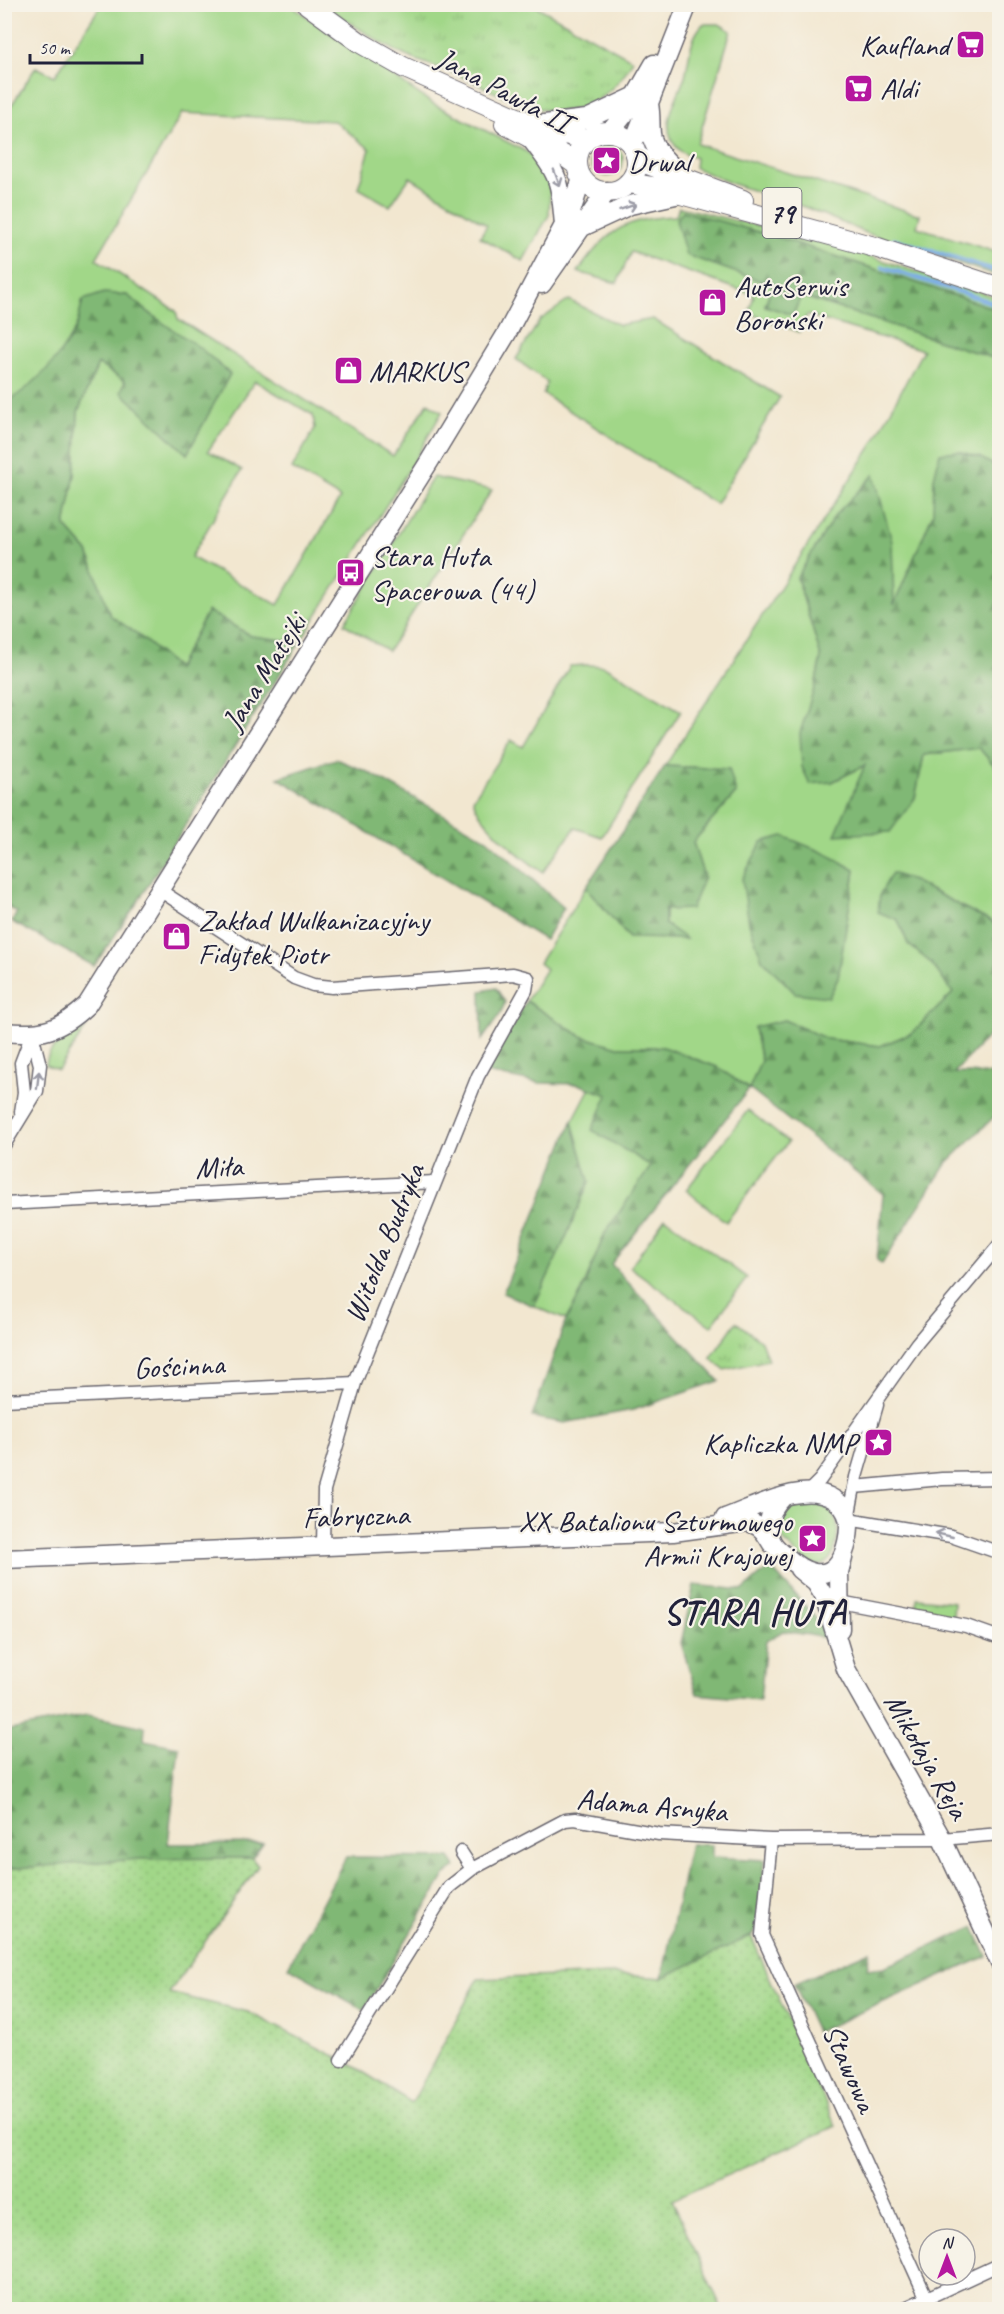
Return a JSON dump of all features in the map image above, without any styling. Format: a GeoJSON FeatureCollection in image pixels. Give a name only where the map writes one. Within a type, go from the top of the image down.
{"type":"FeatureCollection","features":[{"type":"Feature","properties":{"kind":"main road","name":"Jana Pawła II"},"geometry":{"type":"LineString","coordinates":[[307,4],[359,42],[452,98],[533,132],[587,139]]}},
{"type":"Feature","properties":{"kind":"main road","name":"Jana Pawła II"},"geometry":{"type":"LineString","coordinates":[[403,68],[501,112],[533,132],[580,172]]}},
{"type":"Feature","properties":{"kind":"main road"},"geometry":{"type":"LineString","coordinates":[[634,151],[636,170],[628,183],[620,188],[607,191],[593,188],[580,172],[579,151],[587,139],[598,133],[610,132],[623,136],[634,151],[650,165],[682,187]]}},
{"type":"Feature","properties":{"kind":"main road"},"geometry":{"type":"LineString","coordinates":[[628,183],[659,188],[682,187]]}},
{"type":"Feature","properties":{"kind":"main road","name":"79"},"geometry":{"type":"LineString","coordinates":[[682,187],[714,204],[878,248]]}},
{"type":"Feature","properties":{"kind":"main road","name":"79"},"geometry":{"type":"LineString","coordinates":[[682,187],[799,218],[878,248],[999,288]]}},
{"type":"Feature","properties":{"kind":"street"},"geometry":{"type":"LineString","coordinates":[[634,151],[643,99],[687,4]]}},
{"type":"Feature","properties":{"kind":"street"},"geometry":{"type":"LineString","coordinates":[[643,99],[655,144],[682,187],[572,227],[557,175],[533,132],[587,118],[643,99]]}},
{"type":"Feature","properties":{"kind":"street"},"geometry":{"type":"LineString","coordinates":[[610,132],[627,111],[643,99]]}},
{"type":"Feature","properties":{"kind":"street","name":"Jana Matejki"},"geometry":{"type":"LineString","coordinates":[[32,1034],[54,1028],[74,1018],[87,1005],[161,891],[429,462],[519,313],[551,272],[572,227],[580,172]]}},
{"type":"Feature","properties":{"kind":"street","name":"Jana Matejki"},"geometry":{"type":"LineString","coordinates":[[572,227],[607,191]]}},
{"type":"Feature","properties":{"kind":"street","name":"Witolda Budryka"},"geometry":{"type":"LineString","coordinates":[[161,891],[294,978],[313,985],[332,987],[513,974],[528,978],[528,985],[478,1076],[356,1383],[326,1483],[323,1545]]}},
{"type":"Feature","properties":{"kind":"street"},"geometry":{"type":"LineString","coordinates":[[4,1032],[32,1034]]}},
{"type":"Feature","properties":{"kind":"street"},"geometry":{"type":"LineString","coordinates":[[19,1121],[24,1092],[21,1062],[32,1034]]}},
{"type":"Feature","properties":{"kind":"street"},"geometry":{"type":"LineString","coordinates":[[4,1145],[37,1091],[40,1065],[32,1034]]}},
{"type":"Feature","properties":{"kind":"street","name":"Miła"},"geometry":{"type":"LineString","coordinates":[[4,1203],[435,1182]]}},
{"type":"Feature","properties":{"kind":"street"},"geometry":{"type":"LineString","coordinates":[[809,1491],[820,1480],[917,1343],[999,1244]]}},
{"type":"Feature","properties":{"kind":"street","name":"Gościnna"},"geometry":{"type":"LineString","coordinates":[[4,1400],[356,1383]]}},
{"type":"Feature","properties":{"kind":"street"},"geometry":{"type":"LineString","coordinates":[[832,1599],[845,1554],[854,1487],[880,1395]]}},
{"type":"Feature","properties":{"kind":"street"},"geometry":{"type":"LineString","coordinates":[[854,1487],[942,1479],[999,1478]]}},
{"type":"Feature","properties":{"kind":"street"},"geometry":{"type":"LineString","coordinates":[[848,1520],[838,1502],[820,1492],[809,1491],[784,1496],[774,1506],[769,1533],[772,1544],[832,1599],[966,1626],[999,1638]]}},
{"type":"Feature","properties":{"kind":"street","name":"Fabryczna"},"geometry":{"type":"LineString","coordinates":[[708,1526],[784,1496]]}},
{"type":"Feature","properties":{"kind":"street"},"geometry":{"type":"LineString","coordinates":[[848,1520],[951,1536],[999,1553]]}},
{"type":"Feature","properties":{"kind":"street","name":"Fabryczna"},"geometry":{"type":"LineString","coordinates":[[4,1559],[673,1532],[747,1522],[764,1530],[772,1544]]}},
{"type":"Feature","properties":{"kind":"street"},"geometry":{"type":"LineString","coordinates":[[800,1569],[809,1573],[826,1573],[836,1567],[845,1554]]}},
{"type":"Feature","properties":{"kind":"street","name":"Mikołaja Reja"},"geometry":{"type":"LineString","coordinates":[[832,1599],[846,1669],[942,1839],[999,1963]]}},
{"type":"Feature","properties":{"kind":"street","name":"Adama Asnyka"},"geometry":{"type":"LineString","coordinates":[[341,2060],[450,1887],[472,1869],[565,1820],[575,1819],[659,1834],[771,1840],[942,1839],[999,1834]]}},
{"type":"Feature","properties":{"kind":"street","name":"Stawowa"},"geometry":{"type":"LineString","coordinates":[[771,1840],[762,1935],[929,2304]]}},
{"type":"Feature","properties":{"kind":"street"},"geometry":{"type":"LineString","coordinates":[[461,1852],[472,1869]]}},
{"type":"Feature","properties":{"kind":"street"},"geometry":{"type":"LineString","coordinates":[[902,2310],[929,2304],[999,2264]]}},
{"type":"Feature","properties":{"kind":"green space"},"geometry":{"type":"Polygon","coordinates":[[[101,5],[290,5],[432,103],[537,159],[547,178],[550,191],[549,215],[523,261],[480,237],[487,225],[410,177],[390,206],[358,188],[370,149],[334,121],[182,113],[96,259],[176,311],[178,319],[393,456],[428,403],[442,412],[411,466],[300,642],[251,636],[208,611],[177,668],[136,633],[109,615],[88,552],[65,526],[75,474],[78,412],[98,364],[125,381],[122,392],[187,454],[230,374],[127,295],[83,300],[76,327],[53,363],[35,381],[5,404],[5,285],[12,274],[4,268],[4,117],[36,67],[55,76],[101,5]],[[255,381],[208,451],[242,470],[191,557],[278,605],[340,498],[292,469],[315,428],[313,415],[255,381]]]}},
{"type":"Feature","properties":{"kind":"green space"},"geometry":{"type":"Polygon","coordinates":[[[323,5],[534,5],[633,60],[620,79],[604,95],[586,106],[550,111],[513,101],[453,73],[404,55],[373,38],[323,5]]]}},
{"type":"Feature","properties":{"kind":"green space"},"geometry":{"type":"Polygon","coordinates":[[[703,24],[719,24],[731,31],[697,144],[920,215],[917,227],[999,253],[999,276],[869,234],[807,208],[733,184],[695,168],[696,158],[685,154],[672,141],[669,123],[685,76],[692,42],[703,24]]]}},
{"type":"Feature","properties":{"kind":"green space"},"geometry":{"type":"Polygon","coordinates":[[[607,144],[618,149],[623,160],[618,171],[607,176],[596,171],[591,160],[596,149],[607,144]]]}},
{"type":"Feature","properties":{"kind":"green space"},"geometry":{"type":"Polygon","coordinates":[[[679,207],[835,245],[999,298],[999,310],[787,240],[683,211],[686,255],[772,285],[765,305],[801,296],[999,360],[999,468],[996,465],[934,478],[934,513],[893,607],[892,542],[797,578],[821,657],[816,682],[832,782],[866,765],[915,798],[924,755],[979,748],[999,771],[999,926],[915,882],[892,874],[898,920],[908,944],[931,963],[954,992],[912,1033],[880,1046],[827,1039],[784,1020],[754,1028],[761,1061],[749,1089],[717,1067],[663,1047],[618,1047],[581,1036],[526,1001],[546,969],[539,963],[586,887],[629,938],[685,939],[665,924],[665,909],[704,877],[693,842],[736,793],[728,769],[665,766],[871,447],[923,350],[807,315],[799,332],[749,313],[754,295],[631,252],[617,283],[578,272],[598,246],[618,229],[643,220],[676,216],[679,207]],[[855,871],[829,997],[838,978],[855,871]]]}},
{"type":"Feature","properties":{"kind":"green space"},"geometry":{"type":"Polygon","coordinates":[[[683,211],[787,240],[999,310],[999,360],[801,296],[793,315],[765,306],[772,285],[686,255],[676,220],[683,211]]]}},
{"type":"Feature","properties":{"kind":"green space"},"geometry":{"type":"Polygon","coordinates":[[[104,293],[127,295],[157,319],[199,347],[230,374],[187,454],[121,392],[125,381],[98,364],[78,412],[75,474],[65,526],[88,552],[110,615],[136,633],[177,668],[208,611],[251,636],[300,642],[135,906],[94,966],[12,922],[17,912],[5,906],[7,882],[4,882],[4,404],[35,381],[60,353],[76,327],[83,300],[104,293]]]}},
{"type":"Feature","properties":{"kind":"green space"},"geometry":{"type":"Polygon","coordinates":[[[569,300],[619,325],[653,319],[780,397],[716,504],[543,394],[547,382],[516,359],[540,320],[569,300]]]}},
{"type":"Feature","properties":{"kind":"green space"},"geometry":{"type":"Polygon","coordinates":[[[959,451],[979,457],[999,468],[999,771],[979,748],[924,755],[915,798],[890,832],[835,835],[865,765],[832,782],[810,784],[802,767],[800,733],[816,682],[821,657],[797,577],[836,514],[874,475],[892,542],[894,605],[933,513],[934,478],[940,453],[959,451]]]}},
{"type":"Feature","properties":{"kind":"green space"},"geometry":{"type":"Polygon","coordinates":[[[433,477],[492,490],[388,651],[344,624],[433,477]]]}},
{"type":"Feature","properties":{"kind":"green space"},"geometry":{"type":"Polygon","coordinates":[[[570,666],[604,666],[681,711],[602,837],[575,828],[543,872],[492,829],[477,809],[473,799],[511,740],[523,747],[570,666]]]}},
{"type":"Feature","properties":{"kind":"green space"},"geometry":{"type":"Polygon","coordinates":[[[336,759],[368,772],[487,839],[564,908],[545,940],[278,778],[336,759]]]}},
{"type":"Feature","properties":{"kind":"green space"},"geometry":{"type":"Polygon","coordinates":[[[665,766],[729,769],[736,793],[693,842],[704,877],[691,909],[665,910],[665,924],[686,939],[629,938],[586,887],[665,766]]]}},
{"type":"Feature","properties":{"kind":"green space"},"geometry":{"type":"Polygon","coordinates":[[[783,836],[827,854],[855,870],[838,978],[829,997],[795,993],[762,959],[749,923],[742,879],[762,842],[783,836]]]}},
{"type":"Feature","properties":{"kind":"green space"},"geometry":{"type":"Polygon","coordinates":[[[892,873],[915,882],[999,926],[999,1024],[954,1073],[999,1074],[999,1112],[946,1164],[882,1264],[877,1260],[883,1194],[749,1089],[761,1061],[754,1027],[784,1020],[827,1039],[880,1046],[912,1033],[953,993],[931,963],[908,944],[898,920],[878,912],[880,894],[892,873]]]}},
{"type":"Feature","properties":{"kind":"green space"},"geometry":{"type":"Polygon","coordinates":[[[496,988],[505,1002],[501,1013],[482,1040],[481,991],[496,988]]]}},
{"type":"Feature","properties":{"kind":"green space"},"geometry":{"type":"Polygon","coordinates":[[[526,1001],[581,1036],[618,1047],[663,1047],[717,1067],[749,1089],[611,1264],[719,1381],[633,1410],[564,1423],[532,1417],[566,1320],[582,1291],[605,1233],[651,1166],[592,1130],[608,1095],[578,1084],[539,1083],[485,1073],[526,1001]]]}},
{"type":"Feature","properties":{"kind":"green space"},"geometry":{"type":"Polygon","coordinates":[[[87,1026],[58,1070],[46,1065],[47,1057],[55,1046],[87,1026]]]}},
{"type":"Feature","properties":{"kind":"green space"},"geometry":{"type":"Polygon","coordinates":[[[590,1088],[608,1095],[635,1154],[652,1166],[605,1233],[582,1291],[566,1320],[534,1306],[589,1182],[572,1122],[590,1088]]]}},
{"type":"Feature","properties":{"kind":"green space"},"geometry":{"type":"Polygon","coordinates":[[[748,1110],[788,1142],[726,1222],[686,1190],[748,1110]]]}},
{"type":"Feature","properties":{"kind":"green space"},"geometry":{"type":"Polygon","coordinates":[[[572,1122],[589,1181],[534,1306],[503,1293],[572,1122]]]}},
{"type":"Feature","properties":{"kind":"green space"},"geometry":{"type":"Polygon","coordinates":[[[665,1218],[747,1278],[711,1326],[630,1267],[665,1218]]]}},
{"type":"Feature","properties":{"kind":"green space"},"geometry":{"type":"Polygon","coordinates":[[[736,1322],[761,1341],[768,1360],[724,1370],[711,1358],[736,1322]]]}},
{"type":"Feature","properties":{"kind":"green space"},"geometry":{"type":"Polygon","coordinates":[[[809,1500],[831,1511],[837,1523],[834,1551],[828,1560],[820,1565],[810,1564],[800,1557],[783,1540],[778,1529],[780,1516],[784,1511],[795,1504],[809,1500]]]}},
{"type":"Feature","properties":{"kind":"green space"},"geometry":{"type":"Polygon","coordinates":[[[770,1567],[816,1618],[829,1638],[783,1631],[766,1641],[760,1700],[697,1694],[681,1643],[694,1585],[743,1590],[770,1567]]]}},
{"type":"Feature","properties":{"kind":"green space"},"geometry":{"type":"Polygon","coordinates":[[[917,1598],[954,1602],[953,1617],[916,1610],[917,1598]]]}},
{"type":"Feature","properties":{"kind":"green space"},"geometry":{"type":"Polygon","coordinates":[[[87,1715],[145,1727],[144,1740],[179,1747],[168,1844],[263,1843],[252,1858],[141,1859],[5,1869],[5,1731],[87,1715]]]}},
{"type":"Feature","properties":{"kind":"green space"},"geometry":{"type":"Polygon","coordinates":[[[690,1844],[712,1845],[712,1857],[765,1860],[758,1929],[751,1936],[662,1978],[690,1844]]]}},
{"type":"Feature","properties":{"kind":"green space"},"geometry":{"type":"Polygon","coordinates":[[[346,1857],[450,1858],[456,1867],[445,1875],[364,2010],[288,1967],[346,1857]]]}},
{"type":"Feature","properties":{"kind":"green space"},"geometry":{"type":"Polygon","coordinates":[[[252,1858],[258,1866],[169,1993],[248,2012],[352,2065],[412,2103],[478,1979],[614,1974],[662,1978],[751,1936],[836,2126],[672,2200],[722,2309],[5,2310],[5,1869],[141,1859],[252,1858]]]}},
{"type":"Feature","properties":{"kind":"green space"},"geometry":{"type":"Polygon","coordinates":[[[974,1927],[987,1956],[816,2032],[794,1984],[870,1951],[867,1969],[884,1967],[974,1927]]]}},
{"type":"Feature","properties":{"kind":"waterway"},"geometry":{"type":"LineString","coordinates":[[894,239],[1000,272]]}},
{"type":"Feature","properties":{"kind":"waterway"},"geometry":{"type":"LineString","coordinates":[[883,267],[1000,305]]}},
{"type":"Feature","properties":{"kind":"place","name":"Kaufland"},"geometry":{"type":"Point","coordinates":[970,45]}},
{"type":"Feature","properties":{"kind":"place","name":"Aldi"},"geometry":{"type":"Point","coordinates":[859,88]}},
{"type":"Feature","properties":{"kind":"place","name":"Drwal"},"geometry":{"type":"Point","coordinates":[607,161]}},
{"type":"Feature","properties":{"kind":"place","name":"AutoSerwis Boroński"},"geometry":{"type":"Point","coordinates":[713,303]}},
{"type":"Feature","properties":{"kind":"place","name":"MARKUS"},"geometry":{"type":"Point","coordinates":[348,371]}},
{"type":"Feature","properties":{"kind":"place","name":"Stara Huta Spacerowa (44)"},"geometry":{"type":"Point","coordinates":[350,573]}},
{"type":"Feature","properties":{"kind":"place","name":"Zakład Wulkanizacyjny Fidytek Piotr"},"geometry":{"type":"Point","coordinates":[177,937]}},
{"type":"Feature","properties":{"kind":"place","name":"Kapliczka NMP"},"geometry":{"type":"Point","coordinates":[878,1443]}},
{"type":"Feature","properties":{"kind":"place","name":"XX Batalionu Szturmowego Armii Krajowej"},"geometry":{"type":"Point","coordinates":[813,1538]}},
{"type":"Feature","properties":{"kind":"district","name":"STARA HUTA"},"geometry":{"type":"Point","coordinates":[755,1612]}}]}
